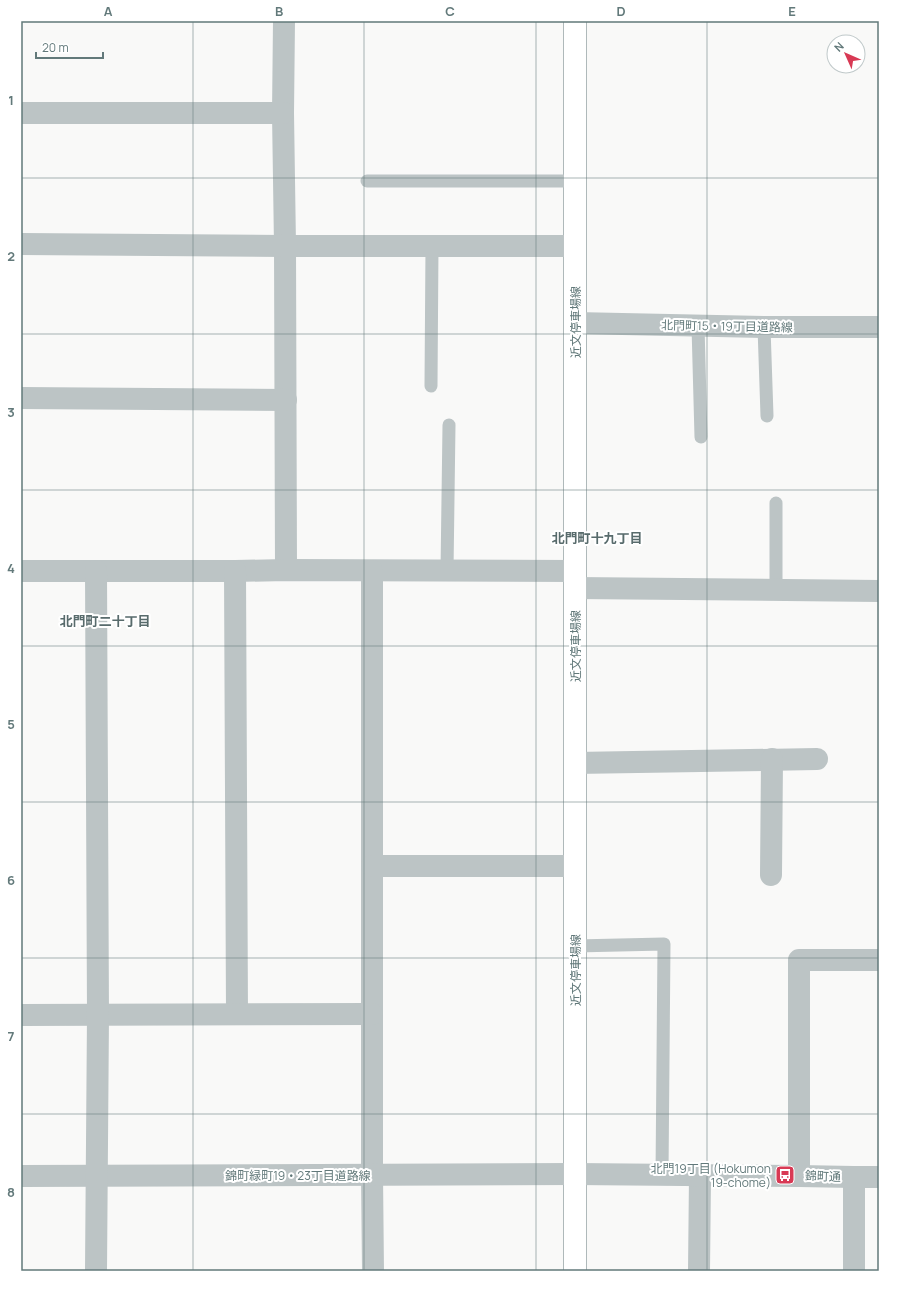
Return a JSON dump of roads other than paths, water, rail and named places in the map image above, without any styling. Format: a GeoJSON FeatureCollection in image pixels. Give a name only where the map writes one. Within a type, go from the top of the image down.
{"type":"FeatureCollection","features":[{"type":"Feature","properties":{"kind":"main road","name":"近文停車場線"},"geometry":{"type":"LineString","coordinates":[[575,21],[575,1271]]}},
{"type":"Feature","properties":{"kind":"street"},"geometry":{"type":"LineString","coordinates":[[284,21],[283,113],[286,570]]}},
{"type":"Feature","properties":{"kind":"street"},"geometry":{"type":"LineString","coordinates":[[21,113],[283,113]]}},
{"type":"Feature","properties":{"kind":"street"},"geometry":{"type":"LineString","coordinates":[[21,244],[575,246]]}},
{"type":"Feature","properties":{"kind":"street","name":"北門町15・19丁目道路線"},"geometry":{"type":"LineString","coordinates":[[575,323],[764,327],[879,327]]}},
{"type":"Feature","properties":{"kind":"street"},"geometry":{"type":"LineString","coordinates":[[21,398],[286,400]]}},
{"type":"Feature","properties":{"kind":"street"},"geometry":{"type":"LineString","coordinates":[[21,571],[447,571],[575,580],[776,590],[879,591]]}},
{"type":"Feature","properties":{"kind":"street"},"geometry":{"type":"LineString","coordinates":[[96,571],[98,1015],[96,1271]]}},
{"type":"Feature","properties":{"kind":"street"},"geometry":{"type":"LineString","coordinates":[[235,571],[237,1014]]}},
{"type":"Feature","properties":{"kind":"street"},"geometry":{"type":"LineString","coordinates":[[372,571],[373,1271]]}},
{"type":"Feature","properties":{"kind":"street"},"geometry":{"type":"LineString","coordinates":[[575,763],[817,759]]}},
{"type":"Feature","properties":{"kind":"street"},"geometry":{"type":"LineString","coordinates":[[771,875],[772,760]]}},
{"type":"Feature","properties":{"kind":"street"},"geometry":{"type":"LineString","coordinates":[[372,866],[575,866]]}},
{"type":"Feature","properties":{"kind":"street"},"geometry":{"type":"LineString","coordinates":[[799,1176],[799,960],[879,960]]}},
{"type":"Feature","properties":{"kind":"street"},"geometry":{"type":"LineString","coordinates":[[21,1015],[372,1014]]}},
{"type":"Feature","properties":{"kind":"street","name":"錦町緑町19・23丁目道路線"},"geometry":{"type":"LineString","coordinates":[[21,1176],[575,1174]]}},
{"type":"Feature","properties":{"kind":"street","name":"錦町通"},"geometry":{"type":"LineString","coordinates":[[575,1174],[879,1177]]}},
{"type":"Feature","properties":{"kind":"street"},"geometry":{"type":"LineString","coordinates":[[699,1271],[700,1175]]}},
{"type":"Feature","properties":{"kind":"street"},"geometry":{"type":"LineString","coordinates":[[854,1177],[854,1271]]}},
{"type":"Feature","properties":{"kind":"lane"},"geometry":{"type":"LineString","coordinates":[[367,181],[575,181]]}},
{"type":"Feature","properties":{"kind":"lane"},"geometry":{"type":"LineString","coordinates":[[431,386],[432,246]]}},
{"type":"Feature","properties":{"kind":"lane"},"geometry":{"type":"LineString","coordinates":[[698,326],[701,437]]}},
{"type":"Feature","properties":{"kind":"lane"},"geometry":{"type":"LineString","coordinates":[[764,327],[766,416]]}},
{"type":"Feature","properties":{"kind":"lane"},"geometry":{"type":"LineString","coordinates":[[447,571],[449,425]]}},
{"type":"Feature","properties":{"kind":"lane"},"geometry":{"type":"LineString","coordinates":[[776,503],[776,590]]}},
{"type":"Feature","properties":{"kind":"lane"},"geometry":{"type":"LineString","coordinates":[[575,946],[664,944],[662,1175]]}},
{"type":"Feature","properties":{"kind":"place","name":"北門19丁目 (Hokumon 19-chome)"},"geometry":{"type":"Point","coordinates":[785,1175]}},
{"type":"Feature","properties":{"kind":"district","name":"北門町十九丁目"},"geometry":{"type":"Point","coordinates":[597,538]}},
{"type":"Feature","properties":{"kind":"district","name":"北門町二十丁目"},"geometry":{"type":"Point","coordinates":[105,621]}}]}
